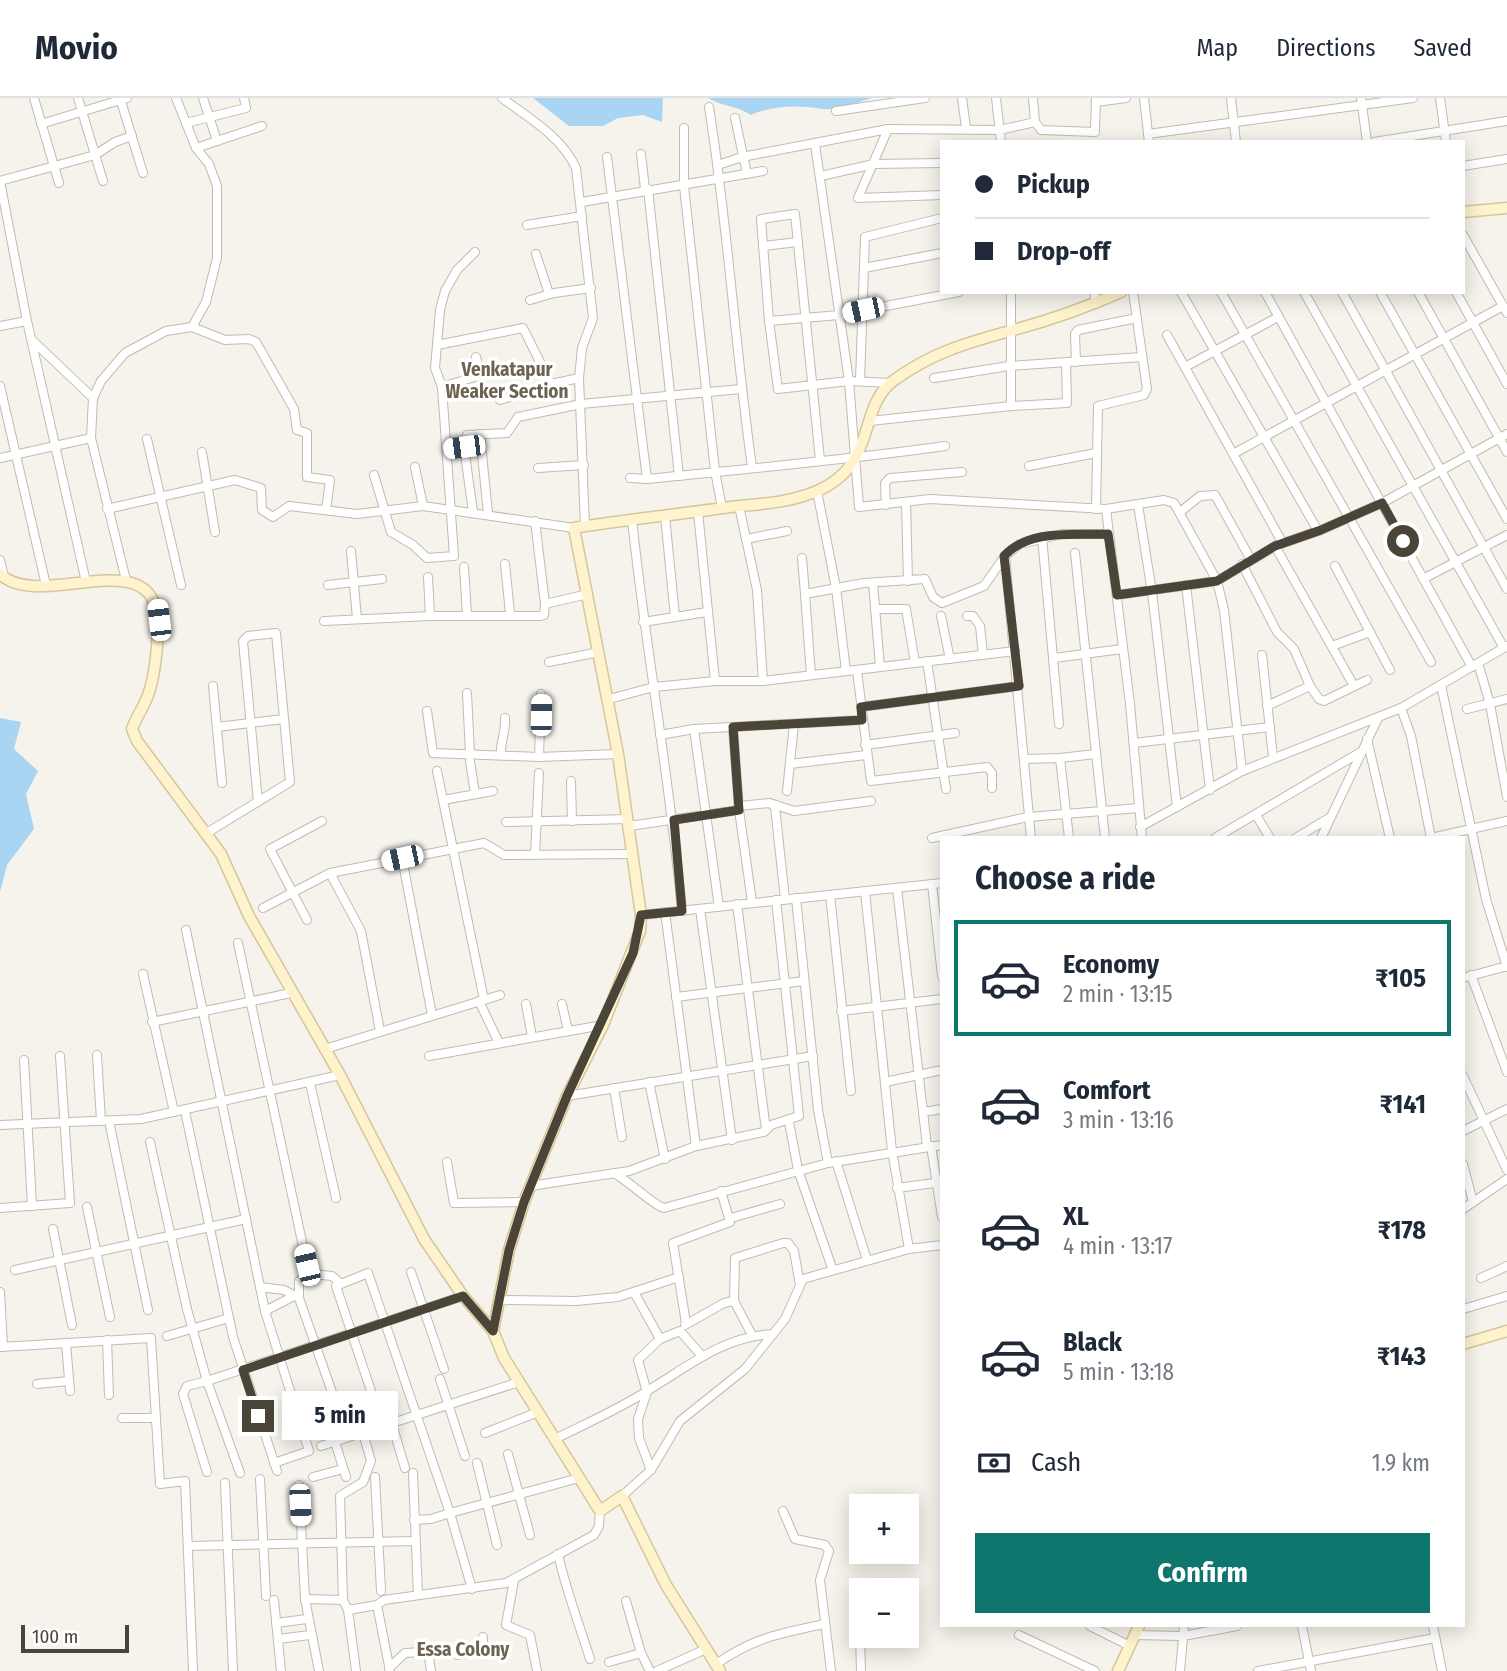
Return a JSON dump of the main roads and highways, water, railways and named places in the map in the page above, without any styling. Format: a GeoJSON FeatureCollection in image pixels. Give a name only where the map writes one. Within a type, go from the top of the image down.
{"type":"FeatureCollection","features":[{"type":"Feature","properties":{"kind":"water"},"geometry":{"type":"Polygon","coordinates":[[[533,98],[663,98],[662,122],[643,115],[618,118],[603,126],[569,126],[533,98]]]}},
{"type":"Feature","properties":{"kind":"water"},"geometry":{"type":"Polygon","coordinates":[[[708,98],[872,98],[835,109],[787,107],[768,109],[751,115],[708,98]]]}},
{"type":"Feature","properties":{"kind":"water"},"geometry":{"type":"Polygon","coordinates":[[[0,718],[21,722],[14,749],[38,771],[26,794],[34,829],[7,865],[0,892],[0,718]]]}},
{"type":"Feature","properties":{"kind":"district","name":"Venkatapur Weaker Section"},"geometry":{"type":"Point","coordinates":[507,380]}},
{"type":"Feature","properties":{"kind":"district","name":"Essa Colony"},"geometry":{"type":"Point","coordinates":[463,1649]}}]}
